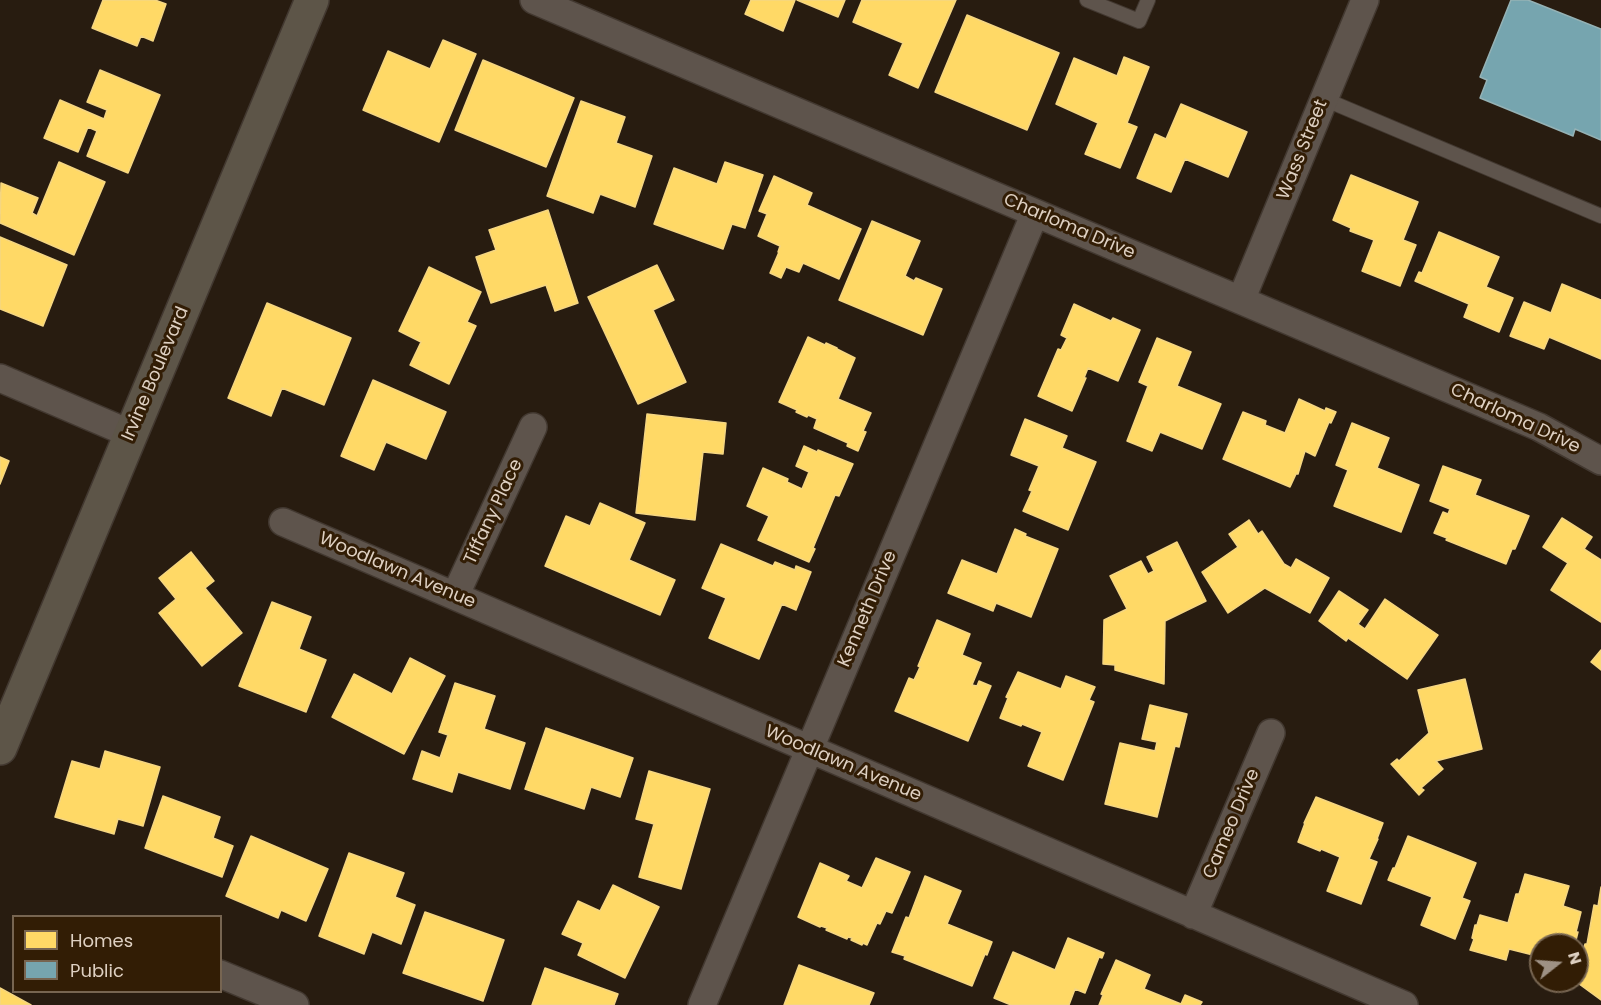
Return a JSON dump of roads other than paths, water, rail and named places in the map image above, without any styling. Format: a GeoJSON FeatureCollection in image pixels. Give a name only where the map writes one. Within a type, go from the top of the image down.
{"type":"FeatureCollection","features":[{"type":"Feature","properties":{"kind":"main road","name":"Irvine Boulevard"},"geometry":{"type":"LineString","coordinates":[[0,748],[14,703],[131,434],[312,0]]}},
{"type":"Feature","properties":{"kind":"street","name":"Charloma Drive"},"geometry":{"type":"LineString","coordinates":[[534,0],[1539,426],[1601,461]]}},
{"type":"Feature","properties":{"kind":"street","name":"Wass Street"},"geometry":{"type":"LineString","coordinates":[[1241,300],[1365,0]]}},
{"type":"Feature","properties":{"kind":"street","name":"Kenneth Drive"},"geometry":{"type":"LineString","coordinates":[[702,1005],[1035,213]]}},
{"type":"Feature","properties":{"kind":"street"},"geometry":{"type":"LineString","coordinates":[[0,378],[131,434]]}},
{"type":"Feature","properties":{"kind":"street","name":"Tiffany Place"},"geometry":{"type":"LineString","coordinates":[[455,596],[533,428]]}},
{"type":"Feature","properties":{"kind":"street","name":"Woodlawn Avenue"},"geometry":{"type":"LineString","coordinates":[[283,522],[1404,1005]]}},
{"type":"Feature","properties":{"kind":"street","name":"Cameo Drive"},"geometry":{"type":"LineString","coordinates":[[1193,915],[1271,733]]}},
{"type":"Feature","properties":{"kind":"street"},"geometry":{"type":"LineString","coordinates":[[222,975],[295,1005]]}},
{"type":"Feature","properties":{"kind":"lane"},"geometry":{"type":"LineString","coordinates":[[1087,0],[1139,21],[1148,0]]}},
{"type":"Feature","properties":{"kind":"lane"},"geometry":{"type":"LineString","coordinates":[[1324,99],[1601,216]]}}]}
